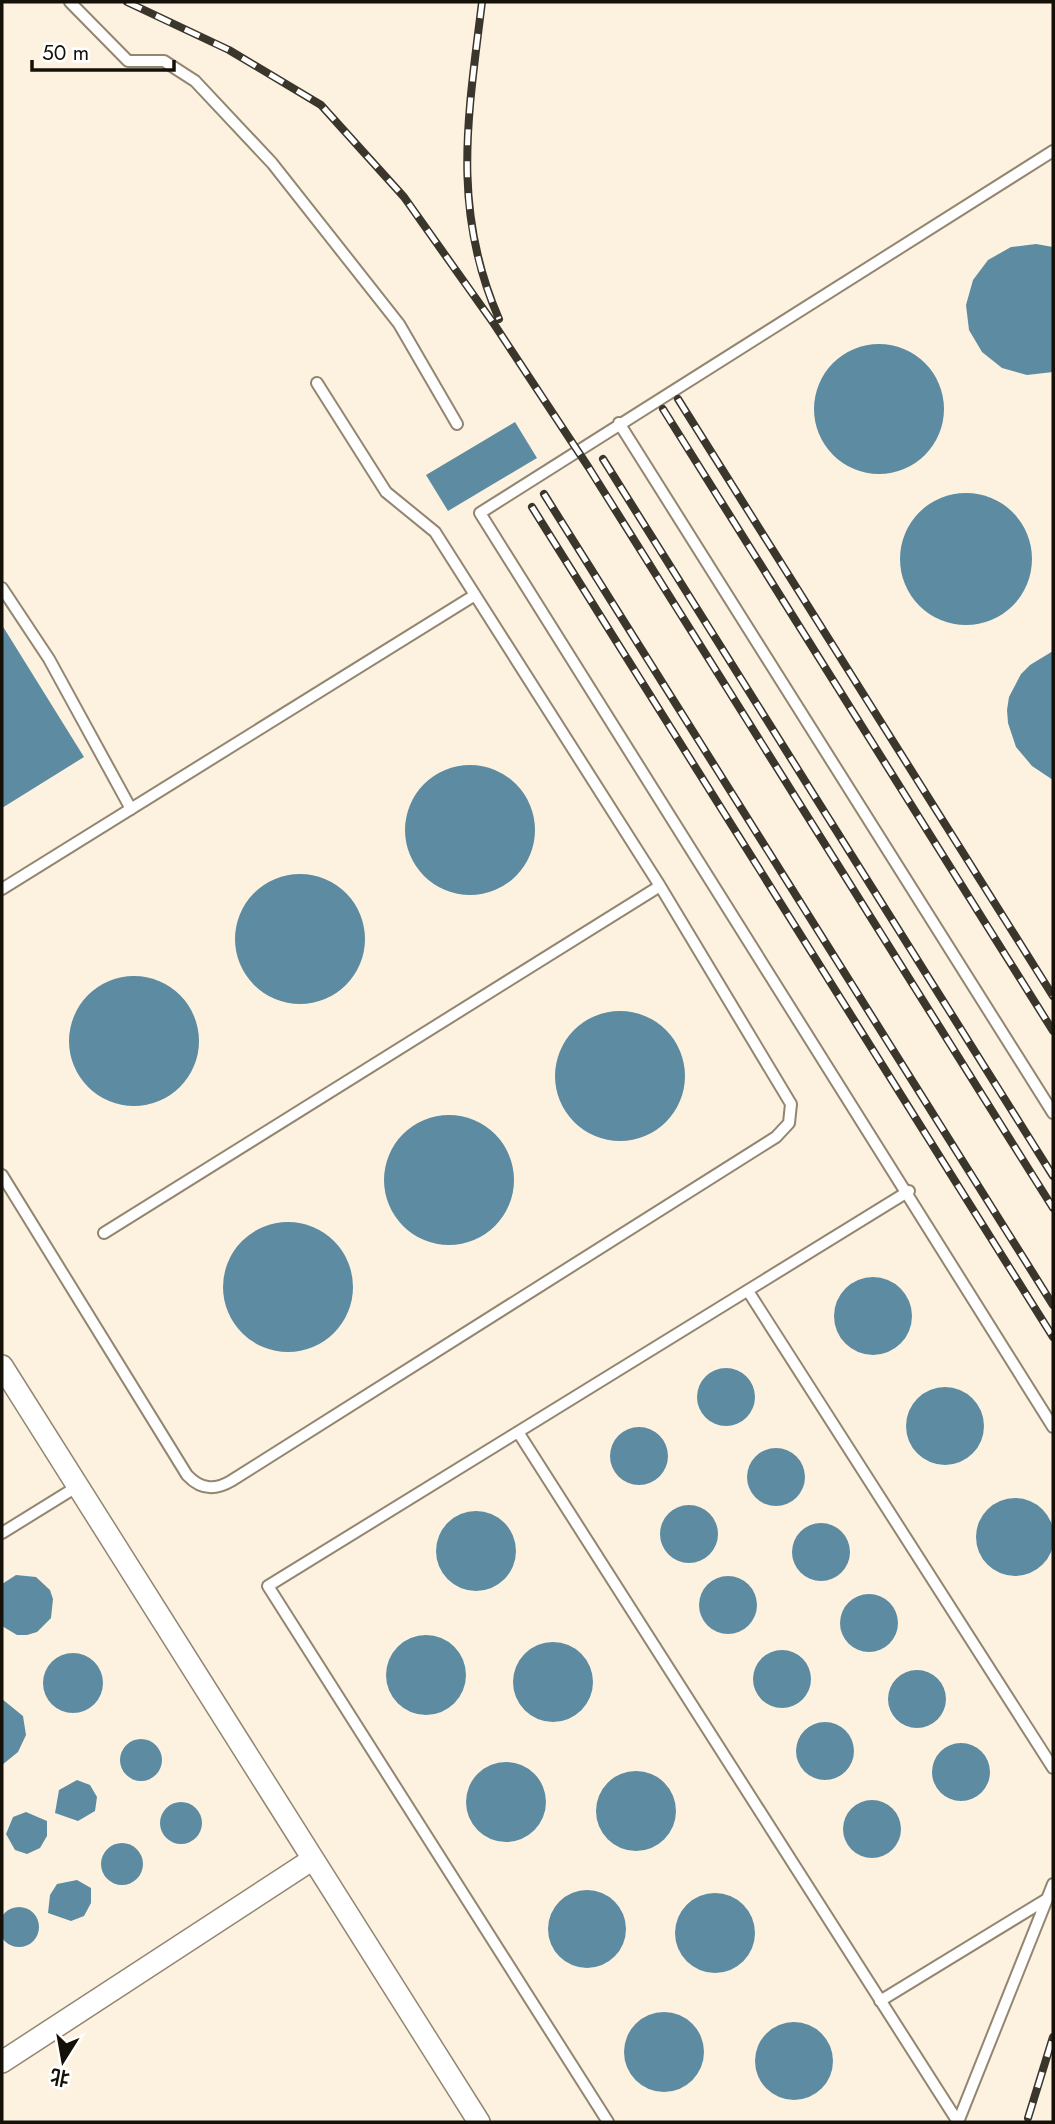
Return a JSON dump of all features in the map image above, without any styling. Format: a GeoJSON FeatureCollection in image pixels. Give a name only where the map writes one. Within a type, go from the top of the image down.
{"type":"FeatureCollection","features":[{"type":"Feature","properties":{"kind":"street"},"geometry":{"type":"LineString","coordinates":[[2,1366],[479,2122]]}},
{"type":"Feature","properties":{"kind":"street"},"geometry":{"type":"LineString","coordinates":[[2,2062],[313,1859]]}},
{"type":"Feature","properties":{"kind":"lane"},"geometry":{"type":"LineString","coordinates":[[70,2],[128,61],[164,61],[195,81],[272,163],[399,324],[457,424]]}},
{"type":"Feature","properties":{"kind":"lane"},"geometry":{"type":"LineString","coordinates":[[1053,151],[619,423],[481,513],[909,1191],[1053,1427]]}},
{"type":"Feature","properties":{"kind":"lane"},"geometry":{"type":"LineString","coordinates":[[2,1175],[187,1475],[203,1487],[223,1486],[783,1131],[791,1114],[788,1095],[660,886],[435,532],[386,492],[317,383]]}},
{"type":"Feature","properties":{"kind":"lane"},"geometry":{"type":"LineString","coordinates":[[619,423],[1053,1113]]}},
{"type":"Feature","properties":{"kind":"lane"},"geometry":{"type":"LineString","coordinates":[[2,588],[49,659],[131,809]]}},
{"type":"Feature","properties":{"kind":"lane"},"geometry":{"type":"LineString","coordinates":[[2,889],[475,596]]}},
{"type":"Feature","properties":{"kind":"lane"},"geometry":{"type":"LineString","coordinates":[[104,1233],[660,886]]}},
{"type":"Feature","properties":{"kind":"lane"},"geometry":{"type":"LineString","coordinates":[[608,2122],[268,1586],[909,1191]]}},
{"type":"Feature","properties":{"kind":"lane"},"geometry":{"type":"LineString","coordinates":[[748,1290],[1053,1768]]}},
{"type":"Feature","properties":{"kind":"lane"},"geometry":{"type":"LineString","coordinates":[[518,1432],[958,2122]]}},
{"type":"Feature","properties":{"kind":"lane"},"geometry":{"type":"LineString","coordinates":[[2,1534],[78,1486]]}},
{"type":"Feature","properties":{"kind":"lane"},"geometry":{"type":"LineString","coordinates":[[958,2122],[1053,1884]]}},
{"type":"Feature","properties":{"kind":"lane"},"geometry":{"type":"LineString","coordinates":[[880,2001],[1047,1899]]}},
{"type":"Feature","properties":{"kind":"building"},"geometry":{"type":"Polygon","coordinates":[[[1036,244],[1053,247],[1053,372],[1027,375],[1002,368],[982,352],[969,330],[966,305],[973,280],[988,260],[1011,247],[1036,244]]]}},
{"type":"Feature","properties":{"kind":"building"},"geometry":{"type":"Polygon","coordinates":[[[879,344],[904,349],[925,363],[939,384],[944,409],[939,434],[925,455],[904,469],[879,474],[854,469],[833,455],[819,434],[814,409],[819,384],[833,363],[854,349],[879,344]]]}},
{"type":"Feature","properties":{"kind":"building"},"geometry":{"type":"Polygon","coordinates":[[[515,422],[537,458],[448,511],[426,475],[515,422]]]}},
{"type":"Feature","properties":{"kind":"building"},"geometry":{"type":"Polygon","coordinates":[[[966,493],[991,498],[1012,513],[1027,534],[1032,559],[1027,584],[1012,605],[991,620],[966,625],[941,620],[920,605],[905,584],[900,559],[905,534],[920,513],[941,498],[966,493]]]}},
{"type":"Feature","properties":{"kind":"building"},"geometry":{"type":"Polygon","coordinates":[[[2,625],[84,757],[2,808],[2,625]]]}},
{"type":"Feature","properties":{"kind":"building"},"geometry":{"type":"Polygon","coordinates":[[[1053,651],[1053,780],[1032,766],[1016,747],[1008,723],[1007,710],[1009,697],[1021,674],[1053,651]]]}},
{"type":"Feature","properties":{"kind":"building"},"geometry":{"type":"Polygon","coordinates":[[[470,765],[495,770],[516,784],[530,805],[535,830],[530,855],[516,876],[495,890],[470,895],[445,890],[424,876],[410,855],[405,830],[410,805],[424,784],[445,770],[470,765]]]}},
{"type":"Feature","properties":{"kind":"building"},"geometry":{"type":"Polygon","coordinates":[[[300,874],[325,879],[346,893],[360,914],[365,939],[360,964],[346,985],[325,999],[300,1004],[275,999],[254,985],[240,964],[235,939],[240,914],[254,893],[275,879],[300,874]]]}},
{"type":"Feature","properties":{"kind":"building"},"geometry":{"type":"Polygon","coordinates":[[[134,976],[159,981],[180,995],[194,1016],[199,1041],[194,1066],[180,1087],[159,1101],[134,1106],[109,1101],[88,1087],[74,1066],[69,1041],[74,1016],[88,995],[109,981],[134,976]]]}},
{"type":"Feature","properties":{"kind":"building"},"geometry":{"type":"Polygon","coordinates":[[[620,1011],[645,1016],[666,1030],[680,1051],[685,1076],[680,1101],[666,1122],[645,1136],[620,1141],[595,1136],[574,1122],[560,1101],[555,1076],[560,1051],[574,1030],[595,1016],[620,1011]]]}},
{"type":"Feature","properties":{"kind":"building"},"geometry":{"type":"Polygon","coordinates":[[[449,1115],[474,1120],[495,1134],[509,1155],[514,1180],[509,1205],[495,1226],[474,1240],[449,1245],[424,1240],[403,1226],[389,1205],[384,1180],[389,1155],[403,1134],[424,1120],[449,1115]]]}},
{"type":"Feature","properties":{"kind":"building"},"geometry":{"type":"Polygon","coordinates":[[[288,1222],[313,1227],[334,1241],[348,1262],[353,1287],[348,1312],[334,1333],[313,1347],[288,1352],[263,1347],[242,1333],[228,1312],[223,1287],[228,1262],[242,1241],[263,1227],[288,1222]]]}},
{"type":"Feature","properties":{"kind":"building"},"geometry":{"type":"Polygon","coordinates":[[[865,1277],[881,1277],[895,1283],[906,1294],[912,1308],[912,1324],[906,1338],[895,1349],[881,1355],[865,1355],[851,1349],[840,1338],[834,1324],[834,1308],[840,1294],[851,1283],[865,1277]]]}},
{"type":"Feature","properties":{"kind":"building"},"geometry":{"type":"Polygon","coordinates":[[[726,1368],[737,1370],[750,1381],[755,1397],[753,1408],[742,1421],[726,1426],[715,1424],[702,1413],[697,1397],[699,1386],[710,1373],[726,1368]]]}},
{"type":"Feature","properties":{"kind":"building"},"geometry":{"type":"Polygon","coordinates":[[[937,1387],[953,1387],[967,1393],[978,1404],[984,1418],[984,1434],[978,1448],[967,1459],[953,1465],[937,1465],[923,1459],[912,1448],[906,1434],[906,1418],[912,1404],[923,1393],[937,1387]]]}},
{"type":"Feature","properties":{"kind":"building"},"geometry":{"type":"Polygon","coordinates":[[[639,1427],[650,1429],[663,1440],[668,1456],[666,1467],[655,1480],[639,1485],[628,1483],[615,1472],[610,1456],[612,1445],[623,1432],[639,1427]]]}},
{"type":"Feature","properties":{"kind":"building"},"geometry":{"type":"Polygon","coordinates":[[[776,1448],[787,1450],[800,1461],[805,1477],[803,1488],[792,1501],[776,1506],[765,1504],[752,1493],[747,1477],[749,1466],[760,1453],[776,1448]]]}},
{"type":"Feature","properties":{"kind":"building"},"geometry":{"type":"Polygon","coordinates":[[[1015,1498],[1030,1501],[1043,1509],[1051,1522],[1054,1537],[1051,1552],[1043,1565],[1030,1573],[1015,1576],[1000,1573],[987,1565],[979,1552],[976,1537],[979,1522],[987,1509],[1000,1501],[1015,1498]]]}},
{"type":"Feature","properties":{"kind":"building"},"geometry":{"type":"Polygon","coordinates":[[[689,1505],[700,1507],[713,1518],[718,1534],[716,1545],[705,1558],[689,1563],[678,1561],[665,1550],[660,1534],[662,1523],[673,1510],[689,1505]]]}},
{"type":"Feature","properties":{"kind":"building"},"geometry":{"type":"Polygon","coordinates":[[[476,1511],[491,1514],[504,1523],[513,1536],[516,1551],[513,1566],[504,1579],[491,1588],[476,1591],[461,1588],[448,1579],[439,1566],[436,1551],[439,1536],[448,1523],[461,1514],[476,1511]]]}},
{"type":"Feature","properties":{"kind":"building"},"geometry":{"type":"Polygon","coordinates":[[[821,1523],[837,1528],[845,1536],[850,1552],[845,1568],[837,1576],[821,1581],[805,1576],[797,1568],[792,1552],[797,1536],[805,1528],[821,1523]]]}},
{"type":"Feature","properties":{"kind":"building"},"geometry":{"type":"Polygon","coordinates":[[[16,1575],[36,1577],[50,1590],[53,1599],[51,1618],[37,1632],[27,1635],[17,1635],[2,1626],[2,1584],[16,1575]]]}},
{"type":"Feature","properties":{"kind":"building"},"geometry":{"type":"Polygon","coordinates":[[[728,1576],[739,1578],[752,1589],[757,1605],[755,1616],[744,1629],[728,1634],[717,1632],[704,1621],[699,1605],[701,1594],[712,1581],[728,1576]]]}},
{"type":"Feature","properties":{"kind":"building"},"geometry":{"type":"Polygon","coordinates":[[[869,1594],[880,1596],[893,1607],[898,1623],[896,1634],[885,1647],[869,1652],[858,1650],[845,1639],[840,1623],[842,1612],[853,1599],[869,1594]]]}},
{"type":"Feature","properties":{"kind":"building"},"geometry":{"type":"Polygon","coordinates":[[[426,1635],[441,1638],[454,1647],[463,1660],[466,1675],[463,1690],[454,1703],[441,1712],[426,1715],[411,1712],[398,1703],[389,1690],[386,1675],[389,1660],[398,1647],[411,1638],[426,1635]]]}},
{"type":"Feature","properties":{"kind":"building"},"geometry":{"type":"Polygon","coordinates":[[[553,1642],[568,1645],[581,1654],[590,1667],[593,1682],[590,1697],[581,1710],[568,1719],[553,1722],[538,1719],[525,1710],[516,1697],[513,1682],[516,1667],[525,1654],[538,1645],[553,1642]]]}},
{"type":"Feature","properties":{"kind":"building"},"geometry":{"type":"Polygon","coordinates":[[[782,1650],[793,1652],[806,1663],[811,1679],[809,1690],[798,1703],[782,1708],[771,1706],[758,1695],[753,1679],[755,1668],[766,1655],[782,1650]]]}},
{"type":"Feature","properties":{"kind":"building"},"geometry":{"type":"Polygon","coordinates":[[[73,1653],[85,1655],[98,1666],[103,1683],[101,1695],[90,1708],[73,1713],[61,1711],[48,1700],[43,1683],[45,1671],[56,1658],[73,1653]]]}},
{"type":"Feature","properties":{"kind":"building"},"geometry":{"type":"Polygon","coordinates":[[[917,1670],[933,1675],[941,1683],[946,1699],[941,1715],[933,1723],[917,1728],[901,1723],[893,1715],[888,1699],[893,1683],[901,1675],[917,1670]]]}},
{"type":"Feature","properties":{"kind":"building"},"geometry":{"type":"Polygon","coordinates":[[[2,1699],[23,1716],[26,1735],[18,1752],[2,1765],[2,1699]]]}},
{"type":"Feature","properties":{"kind":"building"},"geometry":{"type":"Polygon","coordinates":[[[825,1722],[836,1724],[849,1735],[854,1751],[852,1762],[841,1775],[825,1780],[814,1778],[801,1767],[796,1751],[798,1740],[809,1727],[825,1722]]]}},
{"type":"Feature","properties":{"kind":"building"},"geometry":{"type":"Polygon","coordinates":[[[141,1739],[156,1745],[162,1760],[156,1775],[141,1781],[126,1775],[120,1760],[126,1745],[141,1739]]]}},
{"type":"Feature","properties":{"kind":"building"},"geometry":{"type":"Polygon","coordinates":[[[961,1743],[977,1748],[985,1756],[990,1772],[985,1788],[977,1796],[961,1801],[945,1796],[937,1788],[932,1772],[937,1756],[945,1748],[961,1743]]]}},
{"type":"Feature","properties":{"kind":"building"},"geometry":{"type":"Polygon","coordinates":[[[506,1762],[521,1765],[534,1774],[543,1787],[546,1802],[543,1817],[534,1830],[521,1839],[506,1842],[491,1839],[478,1830],[469,1817],[466,1802],[469,1787],[478,1774],[491,1765],[506,1762]]]}},
{"type":"Feature","properties":{"kind":"building"},"geometry":{"type":"Polygon","coordinates":[[[636,1771],[651,1774],[664,1783],[673,1796],[676,1811],[673,1826],[664,1839],[651,1848],[636,1851],[621,1848],[608,1839],[599,1826],[596,1811],[599,1796],[608,1783],[621,1774],[636,1771]]]}},
{"type":"Feature","properties":{"kind":"building"},"geometry":{"type":"Polygon","coordinates":[[[77,1780],[90,1785],[97,1797],[95,1811],[78,1821],[55,1813],[59,1790],[77,1780]]]}},
{"type":"Feature","properties":{"kind":"building"},"geometry":{"type":"Polygon","coordinates":[[[872,1800],[883,1802],[896,1813],[901,1829],[899,1840],[888,1853],[872,1858],[861,1856],[848,1845],[843,1829],[845,1818],[856,1805],[872,1800]]]}},
{"type":"Feature","properties":{"kind":"building"},"geometry":{"type":"Polygon","coordinates":[[[181,1802],[195,1809],[202,1823],[195,1837],[181,1844],[167,1837],[160,1823],[167,1809],[181,1802]]]}},
{"type":"Feature","properties":{"kind":"building"},"geometry":{"type":"Polygon","coordinates":[[[26,1812],[47,1821],[47,1836],[40,1848],[27,1854],[15,1850],[6,1834],[13,1817],[26,1812]]]}},
{"type":"Feature","properties":{"kind":"building"},"geometry":{"type":"Polygon","coordinates":[[[122,1843],[137,1849],[143,1864],[137,1879],[122,1885],[107,1879],[101,1864],[107,1849],[122,1843]]]}},
{"type":"Feature","properties":{"kind":"building"},"geometry":{"type":"Polygon","coordinates":[[[77,1880],[91,1888],[91,1903],[84,1916],[71,1921],[48,1913],[50,1895],[57,1884],[77,1880]]]}},
{"type":"Feature","properties":{"kind":"building"},"geometry":{"type":"Polygon","coordinates":[[[579,1890],[595,1890],[609,1896],[620,1907],[626,1921],[626,1937],[620,1951],[609,1962],[595,1968],[579,1968],[565,1962],[554,1951],[548,1937],[548,1921],[554,1907],[565,1896],[579,1890]]]}},
{"type":"Feature","properties":{"kind":"building"},"geometry":{"type":"Polygon","coordinates":[[[715,1893],[737,1900],[743,1905],[754,1925],[755,1933],[748,1955],[743,1961],[723,1972],[715,1973],[693,1966],[687,1961],[676,1941],[675,1933],[682,1911],[687,1905],[707,1894],[715,1893]]]}},
{"type":"Feature","properties":{"kind":"building"},"geometry":{"type":"Polygon","coordinates":[[[19,1907],[27,1908],[33,1913],[38,1919],[38,1935],[33,1941],[27,1946],[19,1947],[11,1946],[5,1941],[0,1935],[-1,1927],[0,1919],[5,1913],[11,1908],[19,1907]]]}},
{"type":"Feature","properties":{"kind":"building"},"geometry":{"type":"Polygon","coordinates":[[[664,2012],[679,2015],[692,2024],[701,2037],[704,2052],[701,2067],[692,2080],[679,2089],[664,2092],[649,2089],[636,2080],[627,2067],[624,2052],[627,2037],[636,2024],[649,2015],[664,2012]]]}},
{"type":"Feature","properties":{"kind":"building"},"geometry":{"type":"Polygon","coordinates":[[[786,2022],[802,2022],[816,2028],[827,2039],[833,2053],[833,2069],[827,2083],[816,2094],[802,2100],[786,2100],[772,2094],[761,2083],[755,2069],[755,2053],[761,2039],[772,2028],[786,2022]]]}},
{"type":"Feature","properties":{"kind":"railway"},"geometry":{"type":"LineString","coordinates":[[127,2],[229,50],[321,105],[404,197],[494,324],[589,468],[1053,1208]]}},
{"type":"Feature","properties":{"kind":"railway"},"geometry":{"type":"LineString","coordinates":[[482,2],[469,124],[469,201],[474,239],[484,279],[499,319]]}},
{"type":"Feature","properties":{"kind":"railway"},"geometry":{"type":"LineString","coordinates":[[678,399],[1053,996]]}},
{"type":"Feature","properties":{"kind":"railway"},"geometry":{"type":"LineString","coordinates":[[663,409],[1053,1031]]}},
{"type":"Feature","properties":{"kind":"railway"},"geometry":{"type":"LineString","coordinates":[[603,459],[1053,1176]]}},
{"type":"Feature","properties":{"kind":"railway"},"geometry":{"type":"LineString","coordinates":[[544,494],[1053,1305]]}},
{"type":"Feature","properties":{"kind":"railway"},"geometry":{"type":"LineString","coordinates":[[532,507],[1053,1337]]}},
{"type":"Feature","properties":{"kind":"railway"},"geometry":{"type":"LineString","coordinates":[[1028,2118],[1053,2037]]}}]}
